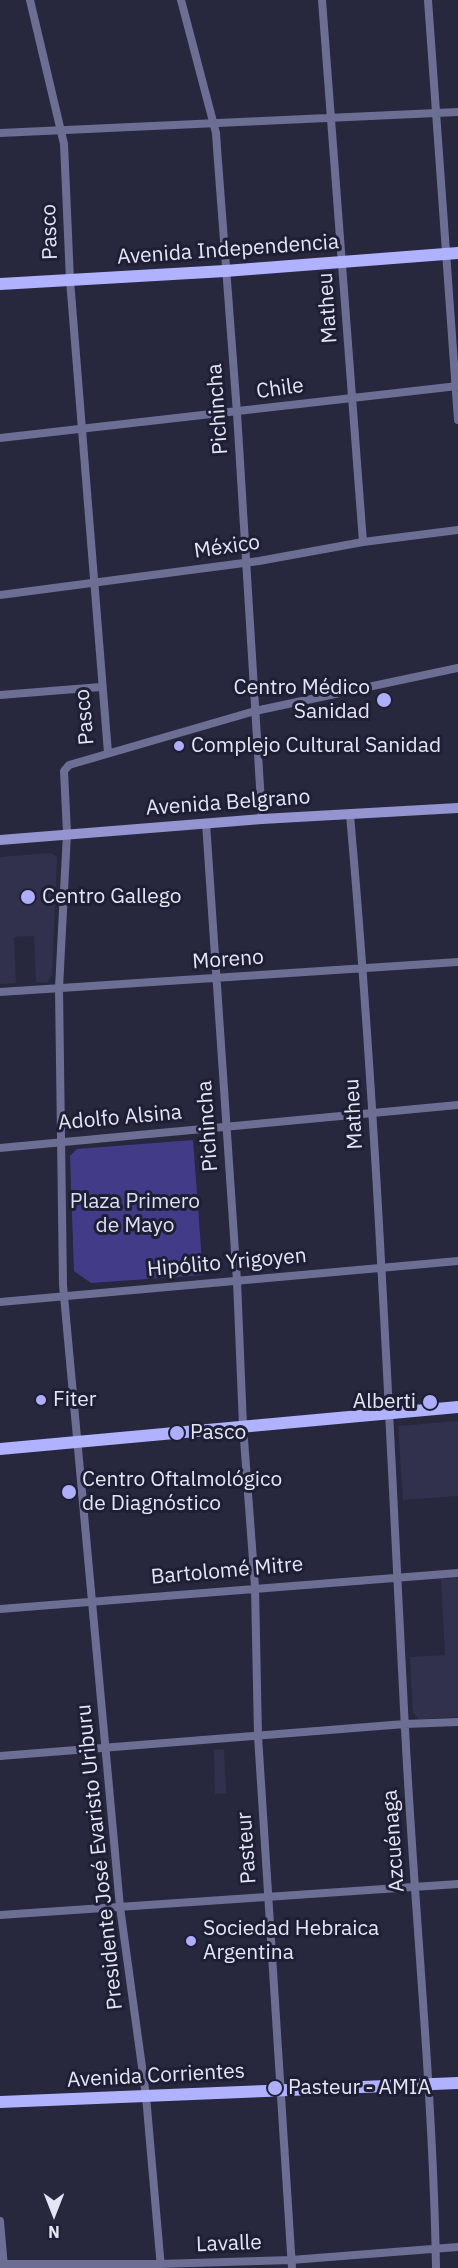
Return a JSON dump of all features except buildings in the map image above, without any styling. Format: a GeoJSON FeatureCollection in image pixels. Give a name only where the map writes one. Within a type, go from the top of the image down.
{"type":"FeatureCollection","features":[{"type":"Feature","properties":{"kind":"main road","name":"Avenida Independencia"},"geometry":{"type":"LineString","coordinates":[[0,284],[225,271],[452,254]]}},
{"type":"Feature","properties":{"kind":"main road","name":"Avenida Belgrano"},"geometry":{"type":"LineString","coordinates":[[0,840],[262,819],[458,808]]}},
{"type":"Feature","properties":{"kind":"main road"},"geometry":{"type":"LineString","coordinates":[[0,1449],[458,1407]]}},
{"type":"Feature","properties":{"kind":"main road","name":"Avenida Corrientes"},"geometry":{"type":"LineString","coordinates":[[0,2102],[458,2083]]}},
{"type":"Feature","properties":{"kind":"street","name":"Pasco"},"geometry":{"type":"LineString","coordinates":[[30,0],[63,132],[70,280],[92,583],[108,753],[69,765],[64,771],[67,833],[59,988],[59,1142],[65,1296],[75,1442]]}},
{"type":"Feature","properties":{"kind":"street","name":"Pichincha"},"geometry":{"type":"LineString","coordinates":[[182,0],[213,124],[237,413],[262,819]]}},
{"type":"Feature","properties":{"kind":"street","name":"Matheu"},"geometry":{"type":"LineString","coordinates":[[322,0],[363,542]]}},
{"type":"Feature","properties":{"kind":"street"},"geometry":{"type":"LineString","coordinates":[[428,0],[435,113],[452,254],[458,420]]}},
{"type":"Feature","properties":{"kind":"street"},"geometry":{"type":"LineString","coordinates":[[0,134],[458,112]]}},
{"type":"Feature","properties":{"kind":"street","name":"Chile"},"geometry":{"type":"LineString","coordinates":[[0,438],[237,413],[457,386]]}},
{"type":"Feature","properties":{"kind":"street","name":"México"},"geometry":{"type":"LineString","coordinates":[[0,596],[245,563],[363,542],[458,530]]}},
{"type":"Feature","properties":{"kind":"street"},"geometry":{"type":"LineString","coordinates":[[108,753],[255,711],[458,668]]}},
{"type":"Feature","properties":{"kind":"street"},"geometry":{"type":"LineString","coordinates":[[0,694],[101,687]]}},
{"type":"Feature","properties":{"kind":"street","name":"Matheu"},"geometry":{"type":"LineString","coordinates":[[350,815],[364,969],[389,1412]]}},
{"type":"Feature","properties":{"kind":"street","name":"Pichincha"},"geometry":{"type":"LineString","coordinates":[[206,823],[237,1281],[243,1426]]}},
{"type":"Feature","properties":{"kind":"street","name":"Moreno"},"geometry":{"type":"LineString","coordinates":[[0,992],[458,962]]}},
{"type":"Feature","properties":{"kind":"street","name":"Adolfo Alsina"},"geometry":{"type":"LineString","coordinates":[[0,1148],[458,1105]]}},
{"type":"Feature","properties":{"kind":"street","name":"Hipólito Yrigoyen"},"geometry":{"type":"LineString","coordinates":[[0,1302],[458,1261]]}},
{"type":"Feature","properties":{"kind":"street","name":"Azcuénaga"},"geometry":{"type":"LineString","coordinates":[[389,1412],[405,1724],[429,2084],[436,2268]]}},
{"type":"Feature","properties":{"kind":"street","name":"Pasteur"},"geometry":{"type":"LineString","coordinates":[[243,1426],[255,1587],[258,1736],[282,2090],[291,2264]]}},
{"type":"Feature","properties":{"kind":"street","name":"Presidente José Evaristo Uriburu"},"geometry":{"type":"LineString","coordinates":[[75,1442],[120,1907],[146,2096],[160,2266]]}},
{"type":"Feature","properties":{"kind":"street","name":"Bartolomé Mitre"},"geometry":{"type":"LineString","coordinates":[[0,1609],[255,1587],[458,1573]]}},
{"type":"Feature","properties":{"kind":"street"},"geometry":{"type":"LineString","coordinates":[[0,1756],[106,1746],[458,1722]]}},
{"type":"Feature","properties":{"kind":"street"},"geometry":{"type":"LineString","coordinates":[[0,1915],[458,1884]]}},
{"type":"Feature","properties":{"kind":"street"},"geometry":{"type":"LineString","coordinates":[[0,2221],[3,2265]]}},
{"type":"Feature","properties":{"kind":"street","name":"Lavalle"},"geometry":{"type":"LineString","coordinates":[[3,2265],[291,2264],[435,2246],[458,2247]]}},
{"type":"Feature","properties":{"kind":"shaded area","name":"Centro Gallego"},"geometry":{"type":"Polygon","coordinates":[[[51,853],[57,857],[52,975],[47,983],[36,982],[34,936],[14,937],[16,983],[0,984],[0,857],[51,853]]]}},
{"type":"Feature","properties":{"kind":"shaded area"},"geometry":{"type":"Polygon","coordinates":[[[458,1421],[458,1496],[403,1500],[398,1426],[458,1421]]]}},
{"type":"Feature","properties":{"kind":"shaded area"},"geometry":{"type":"Polygon","coordinates":[[[458,1578],[458,1717],[419,1719],[413,1713],[410,1657],[445,1655],[441,1579],[458,1578]]]}},
{"type":"Feature","properties":{"kind":"shaded area"},"geometry":{"type":"Polygon","coordinates":[[[224,1749],[226,1793],[215,1794],[214,1750],[224,1749]]]}},
{"type":"Feature","properties":{"kind":"green space","name":"Plaza Primero de Mayo"},"geometry":{"type":"Polygon","coordinates":[[[193,1140],[203,1275],[91,1283],[74,1271],[70,1156],[77,1149],[193,1140]]]}},
{"type":"Feature","properties":{"kind":"place","name":"Centro Médico Sanidad"},"geometry":{"type":"Point","coordinates":[384,700]}},
{"type":"Feature","properties":{"kind":"place","name":"Complejo Cultural Sanidad"},"geometry":{"type":"Point","coordinates":[179,746]}},
{"type":"Feature","properties":{"kind":"place","name":"Centro Gallego"},"geometry":{"type":"Point","coordinates":[28,897]}},
{"type":"Feature","properties":{"kind":"place","name":"Fiter"},"geometry":{"type":"Point","coordinates":[41,1400]}},
{"type":"Feature","properties":{"kind":"place","name":"Alberti"},"geometry":{"type":"Point","coordinates":[430,1402]}},
{"type":"Feature","properties":{"kind":"place","name":"Pasco"},"geometry":{"type":"Point","coordinates":[177,1433]}},
{"type":"Feature","properties":{"kind":"place","name":"Centro Oftalmológico de Diagnóstico"},"geometry":{"type":"Point","coordinates":[69,1492]}},
{"type":"Feature","properties":{"kind":"place","name":"Sociedad Hebraica Argentina"},"geometry":{"type":"Point","coordinates":[191,1941]}},
{"type":"Feature","properties":{"kind":"place","name":"Pasteur - AMIA"},"geometry":{"type":"Point","coordinates":[275,2088]}}]}
